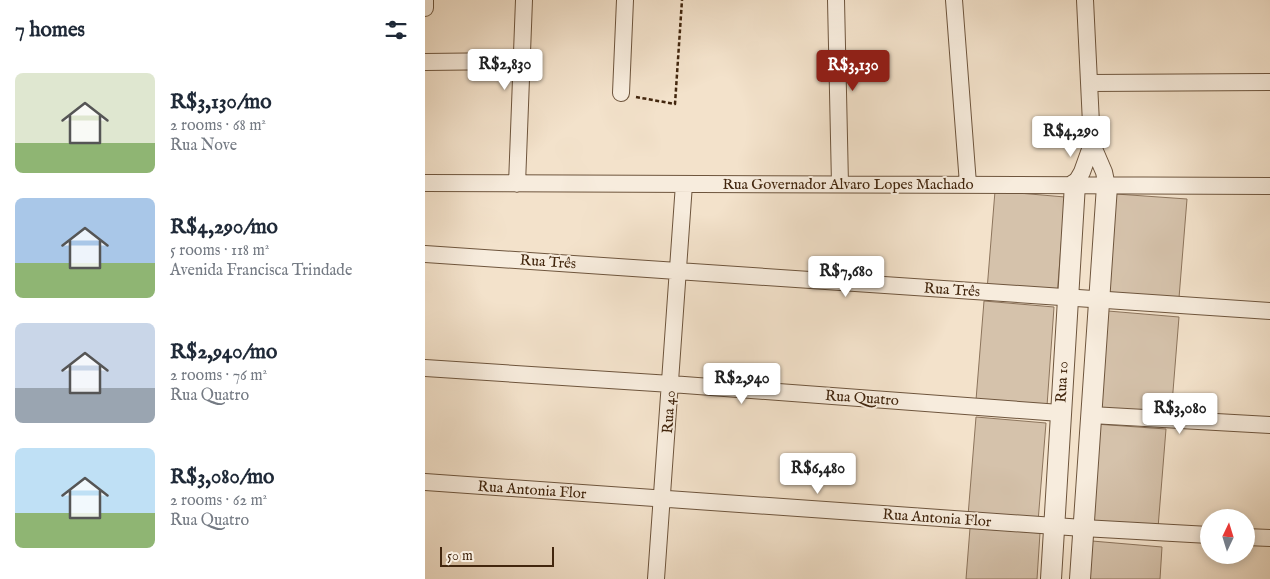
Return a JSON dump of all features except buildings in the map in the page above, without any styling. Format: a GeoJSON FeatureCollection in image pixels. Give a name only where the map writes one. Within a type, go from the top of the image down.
{"type":"FeatureCollection","features":[{"type":"Feature","properties":{"kind":"street"},"geometry":{"type":"LineString","coordinates":[[425,0],[425,8]]}},
{"type":"Feature","properties":{"kind":"street"},"geometry":{"type":"LineString","coordinates":[[517,184],[525,0]]}},
{"type":"Feature","properties":{"kind":"street"},"geometry":{"type":"LineString","coordinates":[[621,93],[625,0]]}},
{"type":"Feature","properties":{"kind":"street"},"geometry":{"type":"LineString","coordinates":[[836,0],[840,184]]}},
{"type":"Feature","properties":{"kind":"street"},"geometry":{"type":"LineString","coordinates":[[954,0],[968,184]]}},
{"type":"Feature","properties":{"kind":"street"},"geometry":{"type":"LineString","coordinates":[[1085,0],[1092,144],[1104,172],[1107,186]]}},
{"type":"Feature","properties":{"kind":"street"},"geometry":{"type":"LineString","coordinates":[[425,62],[521,61]]}},
{"type":"Feature","properties":{"kind":"street"},"geometry":{"type":"LineString","coordinates":[[1090,83],[1270,82]]}},
{"type":"Feature","properties":{"kind":"street"},"geometry":{"type":"LineString","coordinates":[[1075,184],[1082,172],[1092,144]]}},
{"type":"Feature","properties":{"kind":"street","name":"Rua Governador Alvaro Lopes Machado"},"geometry":{"type":"LineString","coordinates":[[425,183],[1270,186]]}},
{"type":"Feature","properties":{"kind":"street","name":"Rua 40"},"geometry":{"type":"LineString","coordinates":[[656,579],[684,184]]}},
{"type":"Feature","properties":{"kind":"street","name":"Rua 10"},"geometry":{"type":"LineString","coordinates":[[1051,579],[1075,184]]}},
{"type":"Feature","properties":{"kind":"street","name":"Rua 10"},"geometry":{"type":"LineString","coordinates":[[1080,579],[1107,186]]}},
{"type":"Feature","properties":{"kind":"street","name":"Rua Três"},"geometry":{"type":"LineString","coordinates":[[425,254],[677,270],[1067,299],[1100,299],[1270,311]]}},
{"type":"Feature","properties":{"kind":"street","name":"Rua Quatro"},"geometry":{"type":"LineString","coordinates":[[425,368],[1060,413]]}},
{"type":"Feature","properties":{"kind":"street"},"geometry":{"type":"LineString","coordinates":[[1091,415],[1270,425]]}},
{"type":"Feature","properties":{"kind":"street","name":"Rua Antonia Flor"},"geometry":{"type":"LineString","coordinates":[[425,482],[662,500],[1200,534]]}},
{"type":"Feature","properties":{"kind":"street"},"geometry":{"type":"LineString","coordinates":[[1255,537],[1270,538]]}},
{"type":"Feature","properties":{"kind":"path"},"geometry":{"type":"LineString","coordinates":[[621,93],[675,104],[682,0]]}},
{"type":"Feature","properties":{"kind":"shaded area"},"geometry":{"type":"Polygon","coordinates":[[[995,191],[1065,197],[1057,296],[987,290],[995,191]]]}},
{"type":"Feature","properties":{"kind":"shaded area"},"geometry":{"type":"Polygon","coordinates":[[[1116,194],[1187,199],[1179,298],[1108,293],[1116,194]]]}},
{"type":"Feature","properties":{"kind":"shaded area"},"geometry":{"type":"Polygon","coordinates":[[[984,301],[1054,307],[1047,406],[976,400],[984,301]]]}},
{"type":"Feature","properties":{"kind":"shaded area"},"geometry":{"type":"Polygon","coordinates":[[[1108,311],[1179,317],[1171,416],[1101,411],[1108,311]]]}},
{"type":"Feature","properties":{"kind":"shaded area"},"geometry":{"type":"Polygon","coordinates":[[[976,417],[1046,423],[1038,522],[968,516],[976,417]]]}},
{"type":"Feature","properties":{"kind":"shaded area"},"geometry":{"type":"Polygon","coordinates":[[[1095,424],[1166,429],[1158,528],[1087,523],[1095,424]]]}},
{"type":"Feature","properties":{"kind":"shaded area"},"geometry":{"type":"Polygon","coordinates":[[[970,528],[1040,533],[1037,579],[966,579],[970,528]]]}},
{"type":"Feature","properties":{"kind":"shaded area"},"geometry":{"type":"Polygon","coordinates":[[[1092,541],[1162,547],[1160,579],[1089,579],[1092,541]]]}}]}
